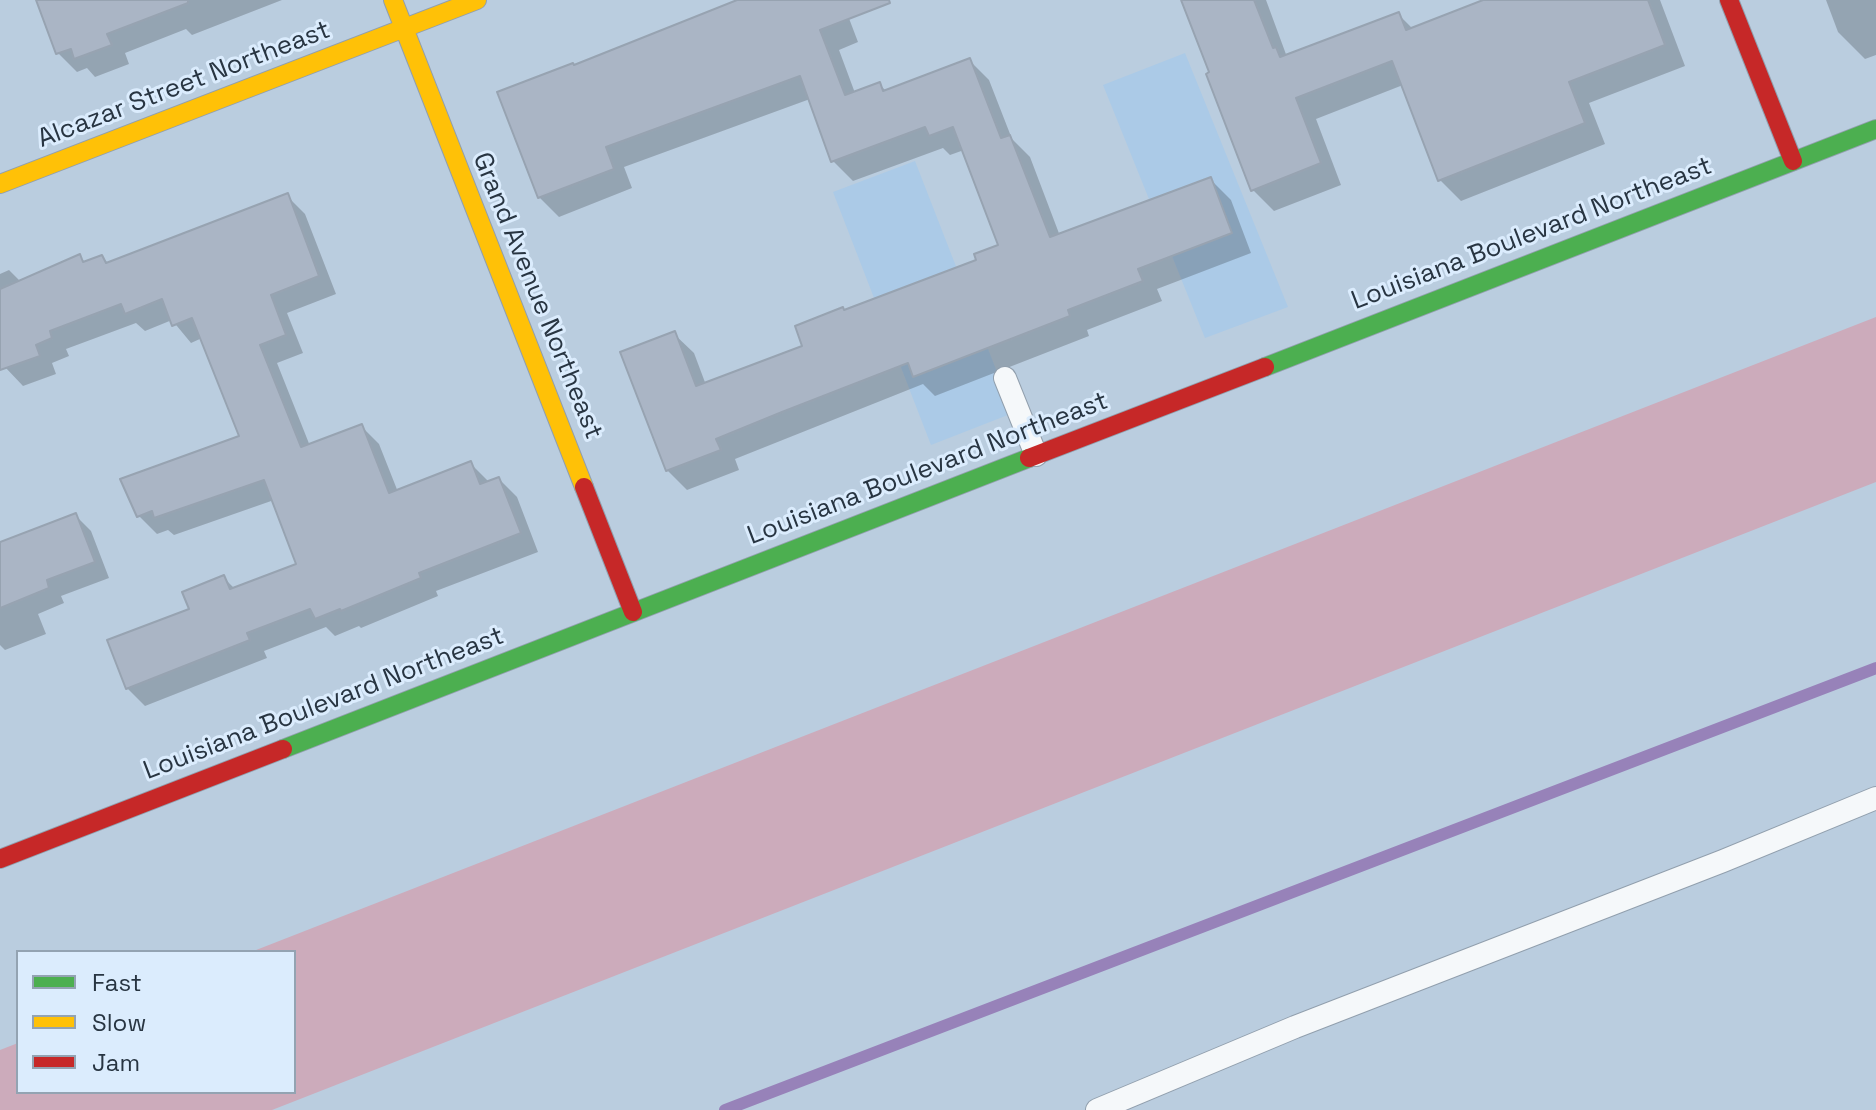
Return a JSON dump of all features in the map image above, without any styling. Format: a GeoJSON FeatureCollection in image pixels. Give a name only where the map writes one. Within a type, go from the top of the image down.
{"type":"FeatureCollection","features":[{"type":"Feature","properties":{"kind":"main road","name":"Grand Avenue Northeast"},"geometry":{"type":"LineString","coordinates":[[393,0],[633,612]]}},
{"type":"Feature","properties":{"kind":"main road","name":"Alcazar Street Northeast"},"geometry":{"type":"LineString","coordinates":[[0,184],[477,0]]}},
{"type":"Feature","properties":{"kind":"main road"},"geometry":{"type":"LineString","coordinates":[[1729,0],[1793,161]]}},
{"type":"Feature","properties":{"kind":"main road","name":"Louisiana Boulevard Northeast"},"geometry":{"type":"LineString","coordinates":[[0,859],[1876,129]]}},
{"type":"Feature","properties":{"kind":"lane"},"geometry":{"type":"LineString","coordinates":[[1005,378],[1036,455]]}},
{"type":"Feature","properties":{"kind":"lane"},"geometry":{"type":"LineString","coordinates":[[1097,1110],[1295,1027],[1723,861],[1876,798]]}},
{"type":"Feature","properties":{"kind":"shaded area"},"geometry":{"type":"Polygon","coordinates":[[[1185,53],[1288,307],[1205,338],[1103,85],[1185,53]]]}},
{"type":"Feature","properties":{"kind":"shaded area"},"geometry":{"type":"Polygon","coordinates":[[[915,161],[1013,413],[931,445],[833,192],[915,161]]]}},
{"type":"Feature","properties":{"kind":"shaded area"},"geometry":{"type":"Polygon","coordinates":[[[1876,317],[1876,482],[272,1110],[0,1110],[0,1050],[16,1044],[16,1094],[296,1094],[296,950],[256,950],[1876,317]]]}},
{"type":"Feature","properties":{"kind":"building"},"geometry":{"type":"Polygon","coordinates":[[[36,0],[188,0],[188,3],[107,34],[112,45],[74,59],[71,49],[56,54],[36,0]]]}},
{"type":"Feature","properties":{"kind":"building"},"geometry":{"type":"Polygon","coordinates":[[[737,0],[889,0],[890,3],[820,30],[845,95],[880,82],[883,91],[970,58],[1001,138],[1010,135],[1050,237],[1211,177],[1232,233],[1138,269],[1143,281],[1068,310],[1070,316],[913,377],[908,363],[716,439],[721,450],[666,471],[620,352],[675,331],[696,386],[802,346],[795,326],[976,260],[974,254],[998,245],[953,127],[929,136],[925,127],[831,162],[800,76],[606,147],[614,169],[538,198],[497,92],[737,0]]]}},
{"type":"Feature","properties":{"kind":"building"},"geometry":{"type":"Polygon","coordinates":[[[1181,0],[1254,0],[1273,48],[1276,47],[1280,57],[1399,12],[1406,30],[1483,0],[1648,0],[1665,45],[1569,82],[1585,123],[1438,181],[1392,61],[1296,98],[1321,163],[1251,191],[1181,0]]]}},
{"type":"Feature","properties":{"kind":"building"},"geometry":{"type":"Polygon","coordinates":[[[288,193],[319,276],[271,295],[286,335],[260,345],[301,447],[362,424],[389,493],[471,461],[480,484],[499,477],[521,533],[419,573],[421,578],[341,611],[315,619],[310,609],[247,633],[250,640],[126,689],[107,640],[189,609],[182,592],[224,575],[230,589],[296,564],[264,480],[154,518],[152,511],[137,517],[120,479],[239,436],[192,318],[172,326],[162,299],[125,314],[121,304],[50,331],[52,338],[36,345],[40,356],[0,370],[0,289],[80,254],[83,262],[102,255],[106,263],[288,193]]]}},
{"type":"Feature","properties":{"kind":"building"},"geometry":{"type":"Polygon","coordinates":[[[76,513],[95,562],[47,580],[49,588],[0,608],[0,542],[76,513]]]}},
{"type":"Feature","properties":{"kind":"waterway"},"geometry":{"type":"LineString","coordinates":[[725,1110],[1876,668]]}},
{"type":"Feature","properties":{"kind":"traffic: fast"},"geometry":{"type":"LineString","coordinates":[[1265,367],[1876,129]]}},
{"type":"Feature","properties":{"kind":"traffic: fast"},"geometry":{"type":"LineString","coordinates":[[283,749],[1029,458]]}},
{"type":"Feature","properties":{"kind":"traffic: slow"},"geometry":{"type":"LineString","coordinates":[[393,0],[584,487]]}},
{"type":"Feature","properties":{"kind":"traffic: slow"},"geometry":{"type":"LineString","coordinates":[[0,184],[477,0]]}},
{"type":"Feature","properties":{"kind":"traffic: jam"},"geometry":{"type":"LineString","coordinates":[[1729,0],[1793,161]]}},
{"type":"Feature","properties":{"kind":"traffic: jam"},"geometry":{"type":"LineString","coordinates":[[1029,458],[1265,367]]}},
{"type":"Feature","properties":{"kind":"traffic: jam"},"geometry":{"type":"LineString","coordinates":[[584,487],[633,612]]}},
{"type":"Feature","properties":{"kind":"traffic: jam"},"geometry":{"type":"LineString","coordinates":[[0,859],[283,749]]}}]}
